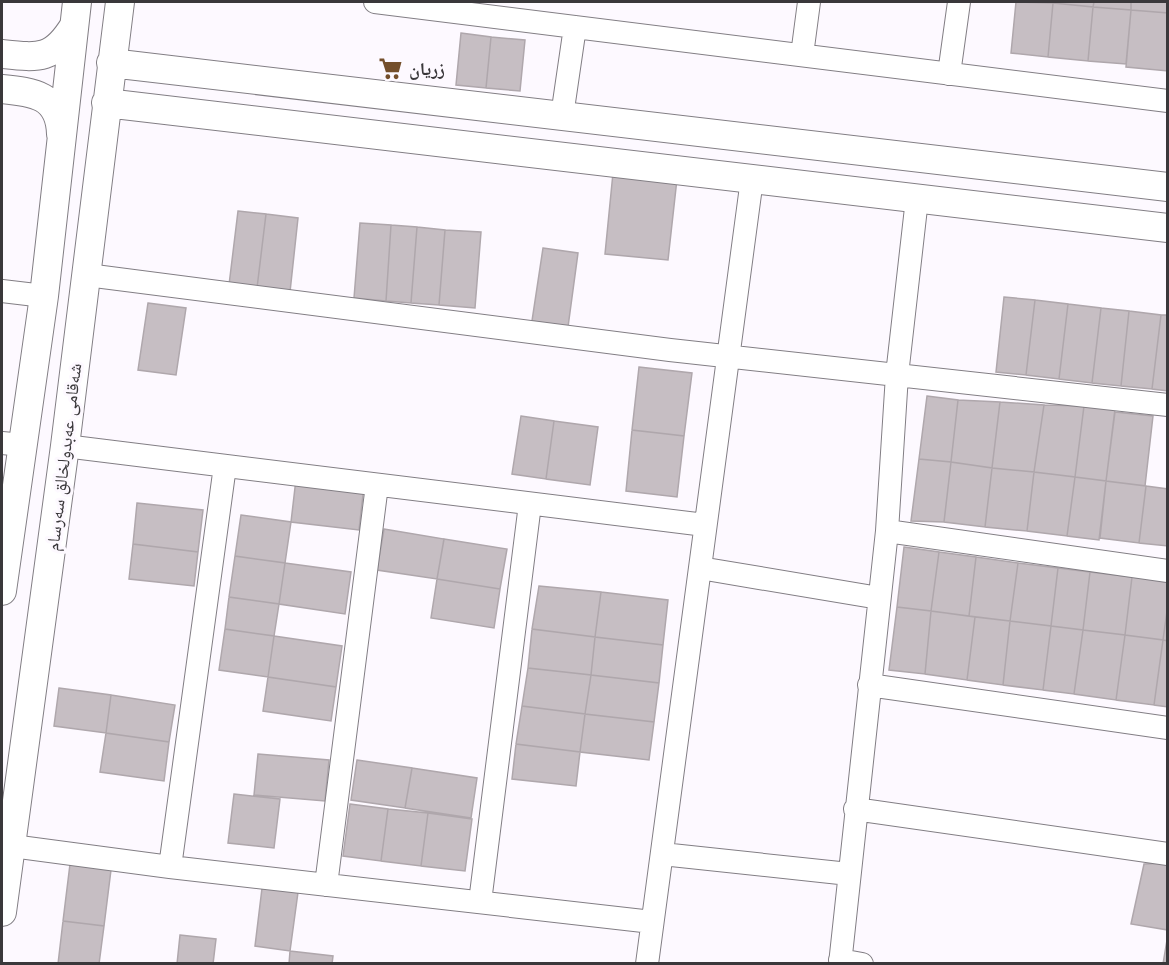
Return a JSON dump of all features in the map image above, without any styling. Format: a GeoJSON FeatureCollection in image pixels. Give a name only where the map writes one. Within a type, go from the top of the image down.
{"type":"FeatureCollection","features":[{"type":"Feature","properties":{"kind":"street","name":"شەقامی عەبدولخالق سەرسام"},"geometry":{"type":"LineString","coordinates":[[2,912],[65,446],[120,2]]}},
{"type":"Feature","properties":{"kind":"street"},"geometry":{"type":"LineString","coordinates":[[375,2],[1167,101]]}},
{"type":"Feature","properties":{"kind":"street"},"geometry":{"type":"LineString","coordinates":[[802,55],[809,2]]}},
{"type":"Feature","properties":{"kind":"street"},"geometry":{"type":"LineString","coordinates":[[949,74],[959,2]]}},
{"type":"Feature","properties":{"kind":"street"},"geometry":{"type":"LineString","coordinates":[[2,54],[32,58],[60,46],[76,14]]}},
{"type":"Feature","properties":{"kind":"street"},"geometry":{"type":"LineString","coordinates":[[2,591],[12,444],[44,296],[76,14]]}},
{"type":"Feature","properties":{"kind":"street"},"geometry":{"type":"LineString","coordinates":[[562,116],[575,27]]}},
{"type":"Feature","properties":{"kind":"street"},"geometry":{"type":"LineString","coordinates":[[15,90],[39,84],[43,72],[42,66],[32,58]]}},
{"type":"Feature","properties":{"kind":"street"},"geometry":{"type":"LineString","coordinates":[[111,63],[1167,187]]}},
{"type":"Feature","properties":{"kind":"street"},"geometry":{"type":"LineString","coordinates":[[153,109],[138,103],[131,85],[137,73],[142,69],[157,68]]}},
{"type":"Feature","properties":{"kind":"street"},"geometry":{"type":"LineString","coordinates":[[15,90],[41,97],[52,105],[59,119],[61,139]]}},
{"type":"Feature","properties":{"kind":"street"},"geometry":{"type":"LineString","coordinates":[[106,103],[1167,228]]}},
{"type":"Feature","properties":{"kind":"street"},"geometry":{"type":"LineString","coordinates":[[601,162],[606,121]]}},
{"type":"Feature","properties":{"kind":"street"},"geometry":{"type":"LineString","coordinates":[[647,963],[752,179]]}},
{"type":"Feature","properties":{"kind":"street"},"geometry":{"type":"LineString","coordinates":[[847,962],[849,874],[887,531],[897,375],[917,199]]}},
{"type":"Feature","properties":{"kind":"street"},"geometry":{"type":"LineString","coordinates":[[87,275],[728,357],[1167,405]]}},
{"type":"Feature","properties":{"kind":"street"},"geometry":{"type":"LineString","coordinates":[[2,291],[44,296]]}},
{"type":"Feature","properties":{"kind":"street"},"geometry":{"type":"LineString","coordinates":[[65,446],[705,525]]}},
{"type":"Feature","properties":{"kind":"street"},"geometry":{"type":"LineString","coordinates":[[170,867],[225,466]]}},
{"type":"Feature","properties":{"kind":"street"},"geometry":{"type":"LineString","coordinates":[[326,885],[377,485]]}},
{"type":"Feature","properties":{"kind":"street"},"geometry":{"type":"LineString","coordinates":[[480,903],[530,504]]}},
{"type":"Feature","properties":{"kind":"street"},"geometry":{"type":"LineString","coordinates":[[887,531],[1167,571]]}},
{"type":"Feature","properties":{"kind":"street"},"geometry":{"type":"LineString","coordinates":[[700,568],[879,598]]}},
{"type":"Feature","properties":{"kind":"street"},"geometry":{"type":"LineString","coordinates":[[869,685],[1167,728]]}},
{"type":"Feature","properties":{"kind":"street"},"geometry":{"type":"LineString","coordinates":[[855,809],[1167,854]]}},
{"type":"Feature","properties":{"kind":"street"},"geometry":{"type":"LineString","coordinates":[[12,846],[170,867],[652,922]]}},
{"type":"Feature","properties":{"kind":"street"},"geometry":{"type":"LineString","coordinates":[[662,854],[849,874]]}},
{"type":"Feature","properties":{"kind":"building"},"geometry":{"type":"Polygon","coordinates":[[[1016,2],[1053,3],[1048,57],[1011,53],[1016,2]]]}},
{"type":"Feature","properties":{"kind":"building"},"geometry":{"type":"Polygon","coordinates":[[[1054,2],[1094,2],[1093,7],[1054,2]]]}},
{"type":"Feature","properties":{"kind":"building"},"geometry":{"type":"Polygon","coordinates":[[[1094,2],[1131,2],[1131,10],[1093,7],[1094,2]]]}},
{"type":"Feature","properties":{"kind":"building"},"geometry":{"type":"Polygon","coordinates":[[[1131,2],[1168,2],[1168,13],[1131,10],[1131,2]]]}},
{"type":"Feature","properties":{"kind":"building"},"geometry":{"type":"Polygon","coordinates":[[[1053,3],[1093,7],[1088,61],[1048,57],[1053,3]]]}},
{"type":"Feature","properties":{"kind":"building"},"geometry":{"type":"Polygon","coordinates":[[[1093,7],[1131,10],[1126,64],[1088,61],[1093,7]]]}},
{"type":"Feature","properties":{"kind":"building"},"geometry":{"type":"Polygon","coordinates":[[[1131,10],[1168,13],[1168,71],[1126,67],[1131,10]]]}},
{"type":"Feature","properties":{"kind":"building"},"geometry":{"type":"Polygon","coordinates":[[[461,33],[491,37],[486,88],[456,85],[461,33]]]}},
{"type":"Feature","properties":{"kind":"building"},"geometry":{"type":"Polygon","coordinates":[[[491,37],[525,40],[520,91],[486,88],[491,37]]]}},
{"type":"Feature","properties":{"kind":"building"},"geometry":{"type":"Polygon","coordinates":[[[613,173],[677,179],[668,260],[605,254],[613,173]]]}},
{"type":"Feature","properties":{"kind":"building"},"geometry":{"type":"Polygon","coordinates":[[[238,211],[266,214],[257,288],[229,285],[238,211]]]}},
{"type":"Feature","properties":{"kind":"building"},"geometry":{"type":"Polygon","coordinates":[[[266,214],[298,218],[290,292],[257,288],[266,214]]]}},
{"type":"Feature","properties":{"kind":"building"},"geometry":{"type":"Polygon","coordinates":[[[360,223],[391,225],[386,301],[354,298],[360,223]]]}},
{"type":"Feature","properties":{"kind":"building"},"geometry":{"type":"Polygon","coordinates":[[[391,225],[417,227],[411,303],[386,301],[391,225]]]}},
{"type":"Feature","properties":{"kind":"building"},"geometry":{"type":"Polygon","coordinates":[[[417,227],[445,230],[439,305],[411,303],[417,227]]]}},
{"type":"Feature","properties":{"kind":"building"},"geometry":{"type":"Polygon","coordinates":[[[445,230],[481,232],[475,308],[439,305],[445,230]]]}},
{"type":"Feature","properties":{"kind":"building"},"geometry":{"type":"Polygon","coordinates":[[[543,248],[578,253],[568,327],[532,321],[543,248]]]}},
{"type":"Feature","properties":{"kind":"building"},"geometry":{"type":"Polygon","coordinates":[[[1004,297],[1035,300],[1026,375],[996,372],[1004,297]]]}},
{"type":"Feature","properties":{"kind":"building"},"geometry":{"type":"Polygon","coordinates":[[[1035,300],[1068,304],[1059,379],[1026,375],[1035,300]]]}},
{"type":"Feature","properties":{"kind":"building"},"geometry":{"type":"Polygon","coordinates":[[[148,303],[186,308],[176,375],[138,370],[148,303]]]}},
{"type":"Feature","properties":{"kind":"building"},"geometry":{"type":"Polygon","coordinates":[[[1068,304],[1101,308],[1092,383],[1059,379],[1068,304]]]}},
{"type":"Feature","properties":{"kind":"building"},"geometry":{"type":"Polygon","coordinates":[[[1101,308],[1129,311],[1121,386],[1092,383],[1101,308]]]}},
{"type":"Feature","properties":{"kind":"building"},"geometry":{"type":"Polygon","coordinates":[[[1129,311],[1161,315],[1152,389],[1121,386],[1129,311]]]}},
{"type":"Feature","properties":{"kind":"building"},"geometry":{"type":"Polygon","coordinates":[[[1161,315],[1168,315],[1168,391],[1152,389],[1161,315]]]}},
{"type":"Feature","properties":{"kind":"building"},"geometry":{"type":"Polygon","coordinates":[[[639,367],[692,373],[684,436],[632,430],[639,367]]]}},
{"type":"Feature","properties":{"kind":"building"},"geometry":{"type":"Polygon","coordinates":[[[927,396],[958,400],[951,462],[919,459],[927,396]]]}},
{"type":"Feature","properties":{"kind":"building"},"geometry":{"type":"Polygon","coordinates":[[[958,400],[1000,402],[992,468],[951,462],[958,400]]]}},
{"type":"Feature","properties":{"kind":"building"},"geometry":{"type":"Polygon","coordinates":[[[1000,402],[1044,405],[1034,472],[992,468],[1000,402]]]}},
{"type":"Feature","properties":{"kind":"building"},"geometry":{"type":"Polygon","coordinates":[[[1044,405],[1084,406],[1075,477],[1034,472],[1044,405]]]}},
{"type":"Feature","properties":{"kind":"building"},"geometry":{"type":"Polygon","coordinates":[[[1084,406],[1115,409],[1106,481],[1075,477],[1084,406]]]}},
{"type":"Feature","properties":{"kind":"building"},"geometry":{"type":"Polygon","coordinates":[[[1115,412],[1153,416],[1145,486],[1106,481],[1115,412]]]}},
{"type":"Feature","properties":{"kind":"building"},"geometry":{"type":"Polygon","coordinates":[[[521,416],[554,421],[546,479],[512,474],[521,416]]]}},
{"type":"Feature","properties":{"kind":"building"},"geometry":{"type":"Polygon","coordinates":[[[554,421],[598,427],[590,485],[546,479],[554,421]]]}},
{"type":"Feature","properties":{"kind":"building"},"geometry":{"type":"Polygon","coordinates":[[[632,430],[684,436],[677,497],[626,491],[632,430]]]}},
{"type":"Feature","properties":{"kind":"building"},"geometry":{"type":"Polygon","coordinates":[[[919,459],[951,462],[944,522],[911,521],[919,459]]]}},
{"type":"Feature","properties":{"kind":"building"},"geometry":{"type":"Polygon","coordinates":[[[951,462],[992,468],[985,527],[944,522],[951,462]]]}},
{"type":"Feature","properties":{"kind":"building"},"geometry":{"type":"Polygon","coordinates":[[[992,468],[1034,472],[1027,531],[985,527],[992,468]]]}},
{"type":"Feature","properties":{"kind":"building"},"geometry":{"type":"Polygon","coordinates":[[[1034,472],[1075,477],[1067,536],[1027,531],[1034,472]]]}},
{"type":"Feature","properties":{"kind":"building"},"geometry":{"type":"Polygon","coordinates":[[[1075,477],[1106,481],[1099,540],[1067,536],[1075,477]]]}},
{"type":"Feature","properties":{"kind":"building"},"geometry":{"type":"Polygon","coordinates":[[[296,479],[364,486],[359,530],[291,522],[296,479]]]}},
{"type":"Feature","properties":{"kind":"building"},"geometry":{"type":"Polygon","coordinates":[[[1106,481],[1146,486],[1139,543],[1100,538],[1106,481]]]}},
{"type":"Feature","properties":{"kind":"building"},"geometry":{"type":"Polygon","coordinates":[[[1146,486],[1168,489],[1168,546],[1139,543],[1146,486]]]}},
{"type":"Feature","properties":{"kind":"building"},"geometry":{"type":"Polygon","coordinates":[[[137,503],[203,510],[198,552],[133,544],[137,503]]]}},
{"type":"Feature","properties":{"kind":"building"},"geometry":{"type":"Polygon","coordinates":[[[241,515],[291,522],[285,563],[235,556],[241,515]]]}},
{"type":"Feature","properties":{"kind":"building"},"geometry":{"type":"Polygon","coordinates":[[[384,529],[444,539],[437,579],[377,570],[384,529]]]}},
{"type":"Feature","properties":{"kind":"building"},"geometry":{"type":"Polygon","coordinates":[[[444,539],[507,549],[500,589],[437,579],[444,539]]]}},
{"type":"Feature","properties":{"kind":"building"},"geometry":{"type":"Polygon","coordinates":[[[133,544],[198,552],[194,586],[129,579],[133,544]]]}},
{"type":"Feature","properties":{"kind":"building"},"geometry":{"type":"Polygon","coordinates":[[[904,547],[939,552],[931,611],[897,607],[904,547]]]}},
{"type":"Feature","properties":{"kind":"building"},"geometry":{"type":"Polygon","coordinates":[[[939,552],[976,557],[969,616],[931,611],[939,552]]]}},
{"type":"Feature","properties":{"kind":"building"},"geometry":{"type":"Polygon","coordinates":[[[235,556],[285,563],[279,604],[229,597],[235,556]]]}},
{"type":"Feature","properties":{"kind":"building"},"geometry":{"type":"Polygon","coordinates":[[[976,557],[1018,563],[1010,621],[969,616],[976,557]]]}},
{"type":"Feature","properties":{"kind":"building"},"geometry":{"type":"Polygon","coordinates":[[[285,563],[351,572],[345,614],[279,604],[285,563]]]}},
{"type":"Feature","properties":{"kind":"building"},"geometry":{"type":"Polygon","coordinates":[[[1018,563],[1058,568],[1051,626],[1010,621],[1018,563]]]}},
{"type":"Feature","properties":{"kind":"building"},"geometry":{"type":"Polygon","coordinates":[[[1058,568],[1090,572],[1083,630],[1051,626],[1058,568]]]}},
{"type":"Feature","properties":{"kind":"building"},"geometry":{"type":"Polygon","coordinates":[[[1090,572],[1132,577],[1125,635],[1083,630],[1090,572]]]}},
{"type":"Feature","properties":{"kind":"building"},"geometry":{"type":"Polygon","coordinates":[[[1132,577],[1168,581],[1168,604],[1163,640],[1125,635],[1132,577]]]}},
{"type":"Feature","properties":{"kind":"building"},"geometry":{"type":"Polygon","coordinates":[[[437,579],[500,589],[494,628],[431,618],[437,579]]]}},
{"type":"Feature","properties":{"kind":"building"},"geometry":{"type":"Polygon","coordinates":[[[539,586],[601,592],[595,637],[532,629],[539,586]]]}},
{"type":"Feature","properties":{"kind":"building"},"geometry":{"type":"Polygon","coordinates":[[[601,592],[668,600],[663,645],[595,637],[601,592]]]}},
{"type":"Feature","properties":{"kind":"building"},"geometry":{"type":"Polygon","coordinates":[[[229,597],[279,604],[274,636],[225,629],[229,597]]]}},
{"type":"Feature","properties":{"kind":"building"},"geometry":{"type":"Polygon","coordinates":[[[1168,604],[1168,641],[1163,640],[1168,604]]]}},
{"type":"Feature","properties":{"kind":"building"},"geometry":{"type":"Polygon","coordinates":[[[897,607],[931,611],[925,674],[889,670],[897,607]]]}},
{"type":"Feature","properties":{"kind":"building"},"geometry":{"type":"Polygon","coordinates":[[[931,611],[975,617],[967,680],[925,674],[931,611]]]}},
{"type":"Feature","properties":{"kind":"building"},"geometry":{"type":"Polygon","coordinates":[[[975,617],[1010,621],[1003,685],[967,680],[975,617]]]}},
{"type":"Feature","properties":{"kind":"building"},"geometry":{"type":"Polygon","coordinates":[[[1010,621],[1051,626],[1043,690],[1003,685],[1010,621]]]}},
{"type":"Feature","properties":{"kind":"building"},"geometry":{"type":"Polygon","coordinates":[[[1051,626],[1083,630],[1074,694],[1043,690],[1051,626]]]}},
{"type":"Feature","properties":{"kind":"building"},"geometry":{"type":"Polygon","coordinates":[[[225,629],[274,636],[268,677],[219,670],[225,629]]]}},
{"type":"Feature","properties":{"kind":"building"},"geometry":{"type":"Polygon","coordinates":[[[532,629],[595,637],[591,675],[528,668],[532,629]]]}},
{"type":"Feature","properties":{"kind":"building"},"geometry":{"type":"Polygon","coordinates":[[[1083,630],[1125,635],[1116,700],[1074,694],[1083,630]]]}},
{"type":"Feature","properties":{"kind":"building"},"geometry":{"type":"Polygon","coordinates":[[[1125,635],[1163,640],[1154,705],[1116,700],[1125,635]]]}},
{"type":"Feature","properties":{"kind":"building"},"geometry":{"type":"Polygon","coordinates":[[[274,636],[342,646],[336,687],[268,677],[274,636]]]}},
{"type":"Feature","properties":{"kind":"building"},"geometry":{"type":"Polygon","coordinates":[[[595,637],[663,645],[659,683],[591,675],[595,637]]]}},
{"type":"Feature","properties":{"kind":"building"},"geometry":{"type":"Polygon","coordinates":[[[1163,640],[1168,641],[1168,707],[1154,705],[1163,640]]]}},
{"type":"Feature","properties":{"kind":"building"},"geometry":{"type":"Polygon","coordinates":[[[528,668],[591,675],[585,714],[522,706],[528,668]]]}},
{"type":"Feature","properties":{"kind":"building"},"geometry":{"type":"Polygon","coordinates":[[[591,675],[659,683],[654,722],[585,714],[591,675]]]}},
{"type":"Feature","properties":{"kind":"building"},"geometry":{"type":"Polygon","coordinates":[[[268,677],[336,687],[331,721],[263,711],[268,677]]]}},
{"type":"Feature","properties":{"kind":"building"},"geometry":{"type":"Polygon","coordinates":[[[59,688],[111,695],[106,733],[54,726],[59,688]]]}},
{"type":"Feature","properties":{"kind":"building"},"geometry":{"type":"Polygon","coordinates":[[[111,695],[175,705],[169,742],[106,733],[111,695]]]}},
{"type":"Feature","properties":{"kind":"building"},"geometry":{"type":"Polygon","coordinates":[[[522,706],[585,714],[580,752],[516,744],[522,706]]]}},
{"type":"Feature","properties":{"kind":"building"},"geometry":{"type":"Polygon","coordinates":[[[585,714],[654,722],[649,760],[580,752],[585,714]]]}},
{"type":"Feature","properties":{"kind":"building"},"geometry":{"type":"Polygon","coordinates":[[[106,733],[169,742],[164,781],[100,772],[106,733]]]}},
{"type":"Feature","properties":{"kind":"building"},"geometry":{"type":"Polygon","coordinates":[[[516,744],[580,752],[576,786],[512,779],[516,744]]]}},
{"type":"Feature","properties":{"kind":"building"},"geometry":{"type":"Polygon","coordinates":[[[258,754],[329,760],[325,801],[254,795],[258,754]]]}},
{"type":"Feature","properties":{"kind":"building"},"geometry":{"type":"Polygon","coordinates":[[[357,760],[412,768],[405,808],[351,800],[357,760]]]}},
{"type":"Feature","properties":{"kind":"building"},"geometry":{"type":"Polygon","coordinates":[[[412,768],[477,778],[471,818],[405,808],[412,768]]]}},
{"type":"Feature","properties":{"kind":"building"},"geometry":{"type":"Polygon","coordinates":[[[234,794],[280,799],[274,848],[228,843],[234,794]]]}},
{"type":"Feature","properties":{"kind":"building"},"geometry":{"type":"Polygon","coordinates":[[[350,804],[388,809],[381,861],[343,856],[350,804]]]}},
{"type":"Feature","properties":{"kind":"building"},"geometry":{"type":"Polygon","coordinates":[[[388,809],[428,813],[421,866],[381,861],[388,809]]]}},
{"type":"Feature","properties":{"kind":"building"},"geometry":{"type":"Polygon","coordinates":[[[428,813],[472,819],[465,871],[421,866],[428,813]]]}},
{"type":"Feature","properties":{"kind":"building"},"geometry":{"type":"Polygon","coordinates":[[[71,856],[112,862],[104,926],[63,921],[71,856]]]}},
{"type":"Feature","properties":{"kind":"building"},"geometry":{"type":"Polygon","coordinates":[[[1168,863],[1168,930],[1131,924],[1144,864],[1168,863]]]}},
{"type":"Feature","properties":{"kind":"building"},"geometry":{"type":"Polygon","coordinates":[[[263,880],[299,885],[290,951],[255,946],[263,880]]]}},
{"type":"Feature","properties":{"kind":"building"},"geometry":{"type":"Polygon","coordinates":[[[63,921],[104,926],[99,964],[58,964],[63,921]]]}},
{"type":"Feature","properties":{"kind":"building"},"geometry":{"type":"Polygon","coordinates":[[[1168,934],[1168,964],[1163,964],[1168,934]]]}},
{"type":"Feature","properties":{"kind":"building"},"geometry":{"type":"Polygon","coordinates":[[[180,935],[216,939],[213,964],[177,964],[180,935]]]}},
{"type":"Feature","properties":{"kind":"building"},"geometry":{"type":"Polygon","coordinates":[[[290,951],[333,956],[332,964],[289,964],[290,951]]]}},
{"type":"Feature","properties":{"kind":"place","name":"زریان"},"geometry":{"type":"Point","coordinates":[391,68]}}]}
